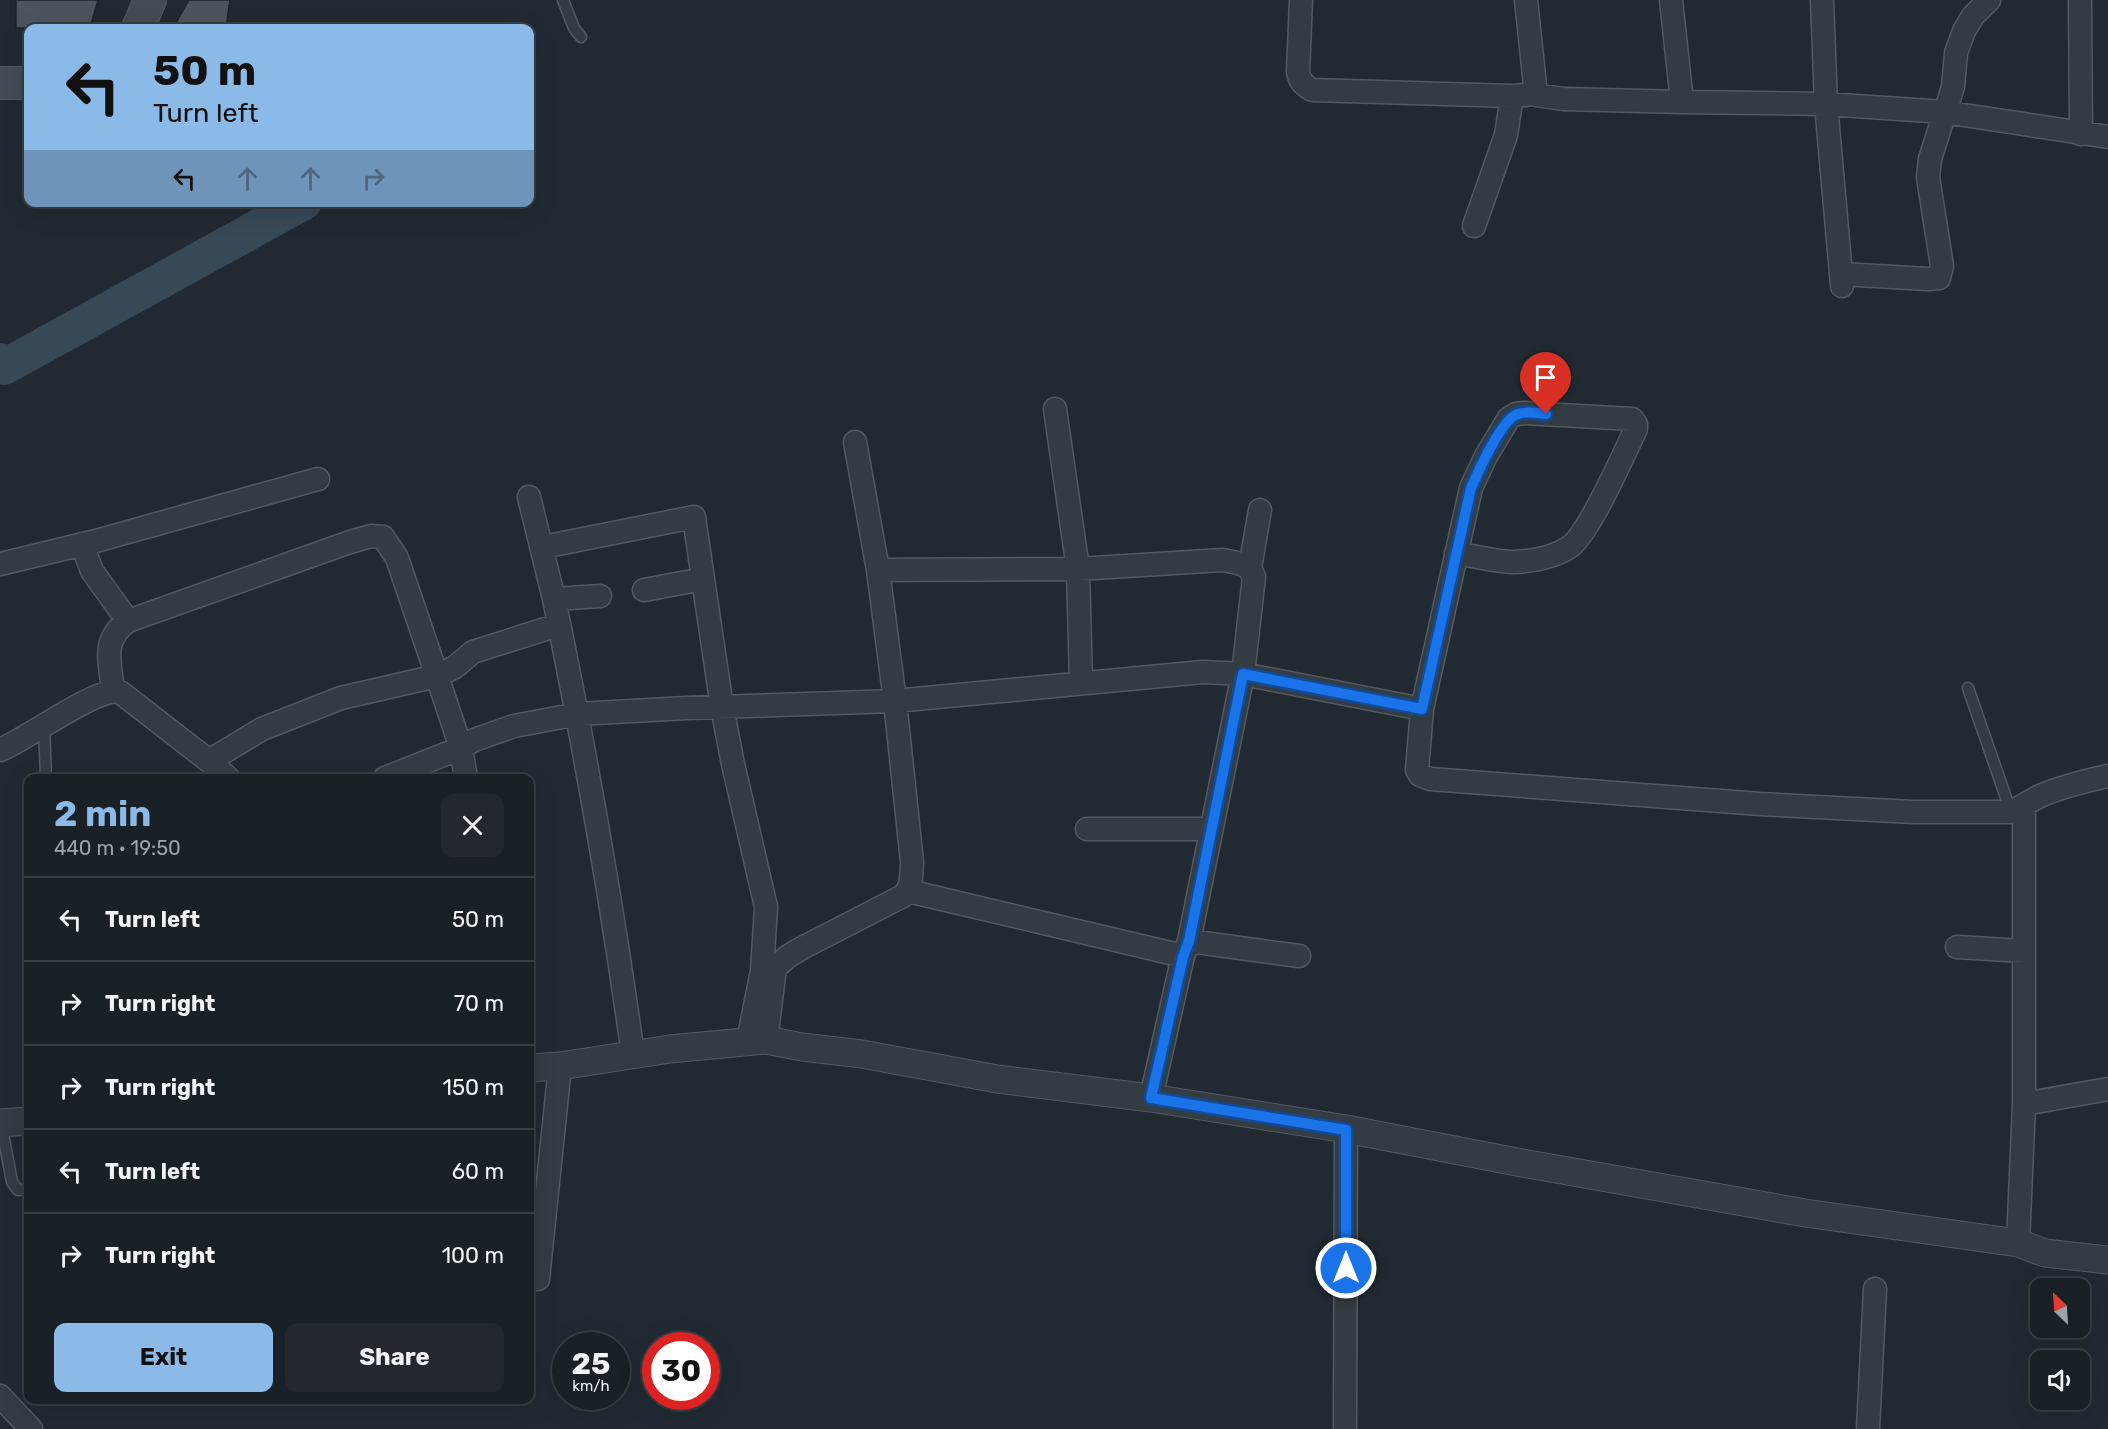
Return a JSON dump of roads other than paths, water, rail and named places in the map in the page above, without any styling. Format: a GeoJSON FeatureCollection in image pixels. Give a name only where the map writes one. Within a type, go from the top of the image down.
{"type":"FeatureCollection","features":[{"type":"Feature","properties":{"kind":"main road"},"geometry":{"type":"LineString","coordinates":[[140,24],[150,0]]}},
{"type":"Feature","properties":{"kind":"main road"},"geometry":{"type":"LineString","coordinates":[[0,83],[24,83]]}},
{"type":"Feature","properties":{"kind":"street"},"geometry":{"type":"LineString","coordinates":[[1301,0],[1298,72],[1299,80],[1312,90],[1512,96],[1536,94],[1563,99],[1826,104],[1944,112],[2108,137]]}},
{"type":"Feature","properties":{"kind":"street"},"geometry":{"type":"LineString","coordinates":[[1526,0],[1536,94]]}},
{"type":"Feature","properties":{"kind":"street"},"geometry":{"type":"LineString","coordinates":[[1671,0],[1682,102]]}},
{"type":"Feature","properties":{"kind":"street"},"geometry":{"type":"LineString","coordinates":[[1822,0],[1826,104],[1841,280],[1929,279],[1939,278],[1941,275],[1942,267],[1928,177],[1932,147],[1953,87],[1956,53],[1964,31],[1973,16],[1989,0]]}},
{"type":"Feature","properties":{"kind":"street"},"geometry":{"type":"LineString","coordinates":[[2080,0],[2081,134]]}},
{"type":"Feature","properties":{"kind":"street"},"geometry":{"type":"LineString","coordinates":[[1474,226],[1506,135],[1512,96]]}},
{"type":"Feature","properties":{"kind":"street"},"geometry":{"type":"LineString","coordinates":[[1055,410],[1078,569],[1081,683]]}},
{"type":"Feature","properties":{"kind":"street"},"geometry":{"type":"LineString","coordinates":[[1456,553],[1512,562],[1541,559],[1568,548],[1579,539],[1592,517],[1636,429],[1636,424],[1632,419],[1524,412],[1509,418],[1486,456],[1471,488],[1456,553],[1422,709],[1417,770],[1420,775],[1430,779],[1783,805],[1913,812],[2017,809],[2039,797],[2085,781],[2108,776]]}},
{"type":"Feature","properties":{"kind":"street"},"geometry":{"type":"LineString","coordinates":[[757,1041],[775,969],[802,948],[894,901],[908,891],[911,879],[912,862],[895,701],[878,570],[855,442]]}},
{"type":"Feature","properties":{"kind":"street"},"geometry":{"type":"LineString","coordinates":[[0,564],[82,544],[318,478]]}},
{"type":"Feature","properties":{"kind":"street"},"geometry":{"type":"LineString","coordinates":[[530,497],[543,547],[578,714],[622,970],[633,1054]]}},
{"type":"Feature","properties":{"kind":"street"},"geometry":{"type":"LineString","coordinates":[[1151,1098],[1186,949],[1243,674],[1254,578],[1250,568],[1260,510]]}},
{"type":"Feature","properties":{"kind":"street"},"geometry":{"type":"LineString","coordinates":[[543,547],[693,517],[722,707],[766,907],[757,1041]]}},
{"type":"Feature","properties":{"kind":"street"},"geometry":{"type":"LineString","coordinates":[[113,690],[109,647],[115,633],[128,621],[350,542],[371,536],[383,537],[397,558],[461,748],[465,774]]}},
{"type":"Feature","properties":{"kind":"street"},"geometry":{"type":"LineString","coordinates":[[82,544],[92,571],[128,621]]}},
{"type":"Feature","properties":{"kind":"street"},"geometry":{"type":"LineString","coordinates":[[878,570],[1078,569],[1223,560],[1250,568]]}},
{"type":"Feature","properties":{"kind":"street"},"geometry":{"type":"LineString","coordinates":[[644,590],[703,579]]}},
{"type":"Feature","properties":{"kind":"street"},"geometry":{"type":"LineString","coordinates":[[554,599],[600,596]]}},
{"type":"Feature","properties":{"kind":"street"},"geometry":{"type":"LineString","coordinates":[[209,761],[262,729],[341,698],[437,676],[455,667],[473,652],[558,625]]}},
{"type":"Feature","properties":{"kind":"street"},"geometry":{"type":"LineString","coordinates":[[395,774],[461,748],[474,740],[514,726],[578,714],[895,701],[1203,672],[1243,674],[1422,709]]}},
{"type":"Feature","properties":{"kind":"street"},"geometry":{"type":"LineString","coordinates":[[0,750],[83,703],[113,690],[120,692],[224,774]]}},
{"type":"Feature","properties":{"kind":"street"},"geometry":{"type":"LineString","coordinates":[[2017,809],[2024,951],[2024,1104],[2018,1243]]}},
{"type":"Feature","properties":{"kind":"street"},"geometry":{"type":"LineString","coordinates":[[1087,829],[1211,829]]}},
{"type":"Feature","properties":{"kind":"street"},"geometry":{"type":"LineString","coordinates":[[908,891],[1186,949],[1299,956]]}},
{"type":"Feature","properties":{"kind":"street"},"geometry":{"type":"LineString","coordinates":[[1956,946],[2024,951]]}},
{"type":"Feature","properties":{"kind":"street"},"geometry":{"type":"LineString","coordinates":[[534,1068],[560,1066],[633,1054],[757,1041],[862,1054],[997,1078],[1151,1098],[1346,1130],[1805,1213],[2018,1243],[2045,1253],[2108,1260]]}},
{"type":"Feature","properties":{"kind":"street"},"geometry":{"type":"LineString","coordinates":[[538,1279],[560,1066]]}},
{"type":"Feature","properties":{"kind":"street"},"geometry":{"type":"LineString","coordinates":[[2024,1104],[2108,1089]]}},
{"type":"Feature","properties":{"kind":"street"},"geometry":{"type":"LineString","coordinates":[[0,1123],[24,1121]]}},
{"type":"Feature","properties":{"kind":"street"},"geometry":{"type":"LineString","coordinates":[[1346,1130],[1346,1429]]}},
{"type":"Feature","properties":{"kind":"street"},"geometry":{"type":"LineString","coordinates":[[1868,1429],[1875,1289]]}},
{"type":"Feature","properties":{"kind":"street"},"geometry":{"type":"LineString","coordinates":[[0,1396],[31,1429]]}},
{"type":"Feature","properties":{"kind":"lane"},"geometry":{"type":"LineString","coordinates":[[562,0],[574,28],[581,37]]}},
{"type":"Feature","properties":{"kind":"lane"},"geometry":{"type":"LineString","coordinates":[[1968,688],[2017,809]]}},
{"type":"Feature","properties":{"kind":"lane"},"geometry":{"type":"LineString","coordinates":[[44,726],[46,774]]}},
{"type":"Feature","properties":{"kind":"lane"},"geometry":{"type":"LineString","coordinates":[[0,1123],[12,1182],[18,1190],[24,1189]]}},
{"type":"Feature","properties":{"kind":"waterway"},"geometry":{"type":"LineString","coordinates":[[0,361],[4,367],[295,207]]}}]}
